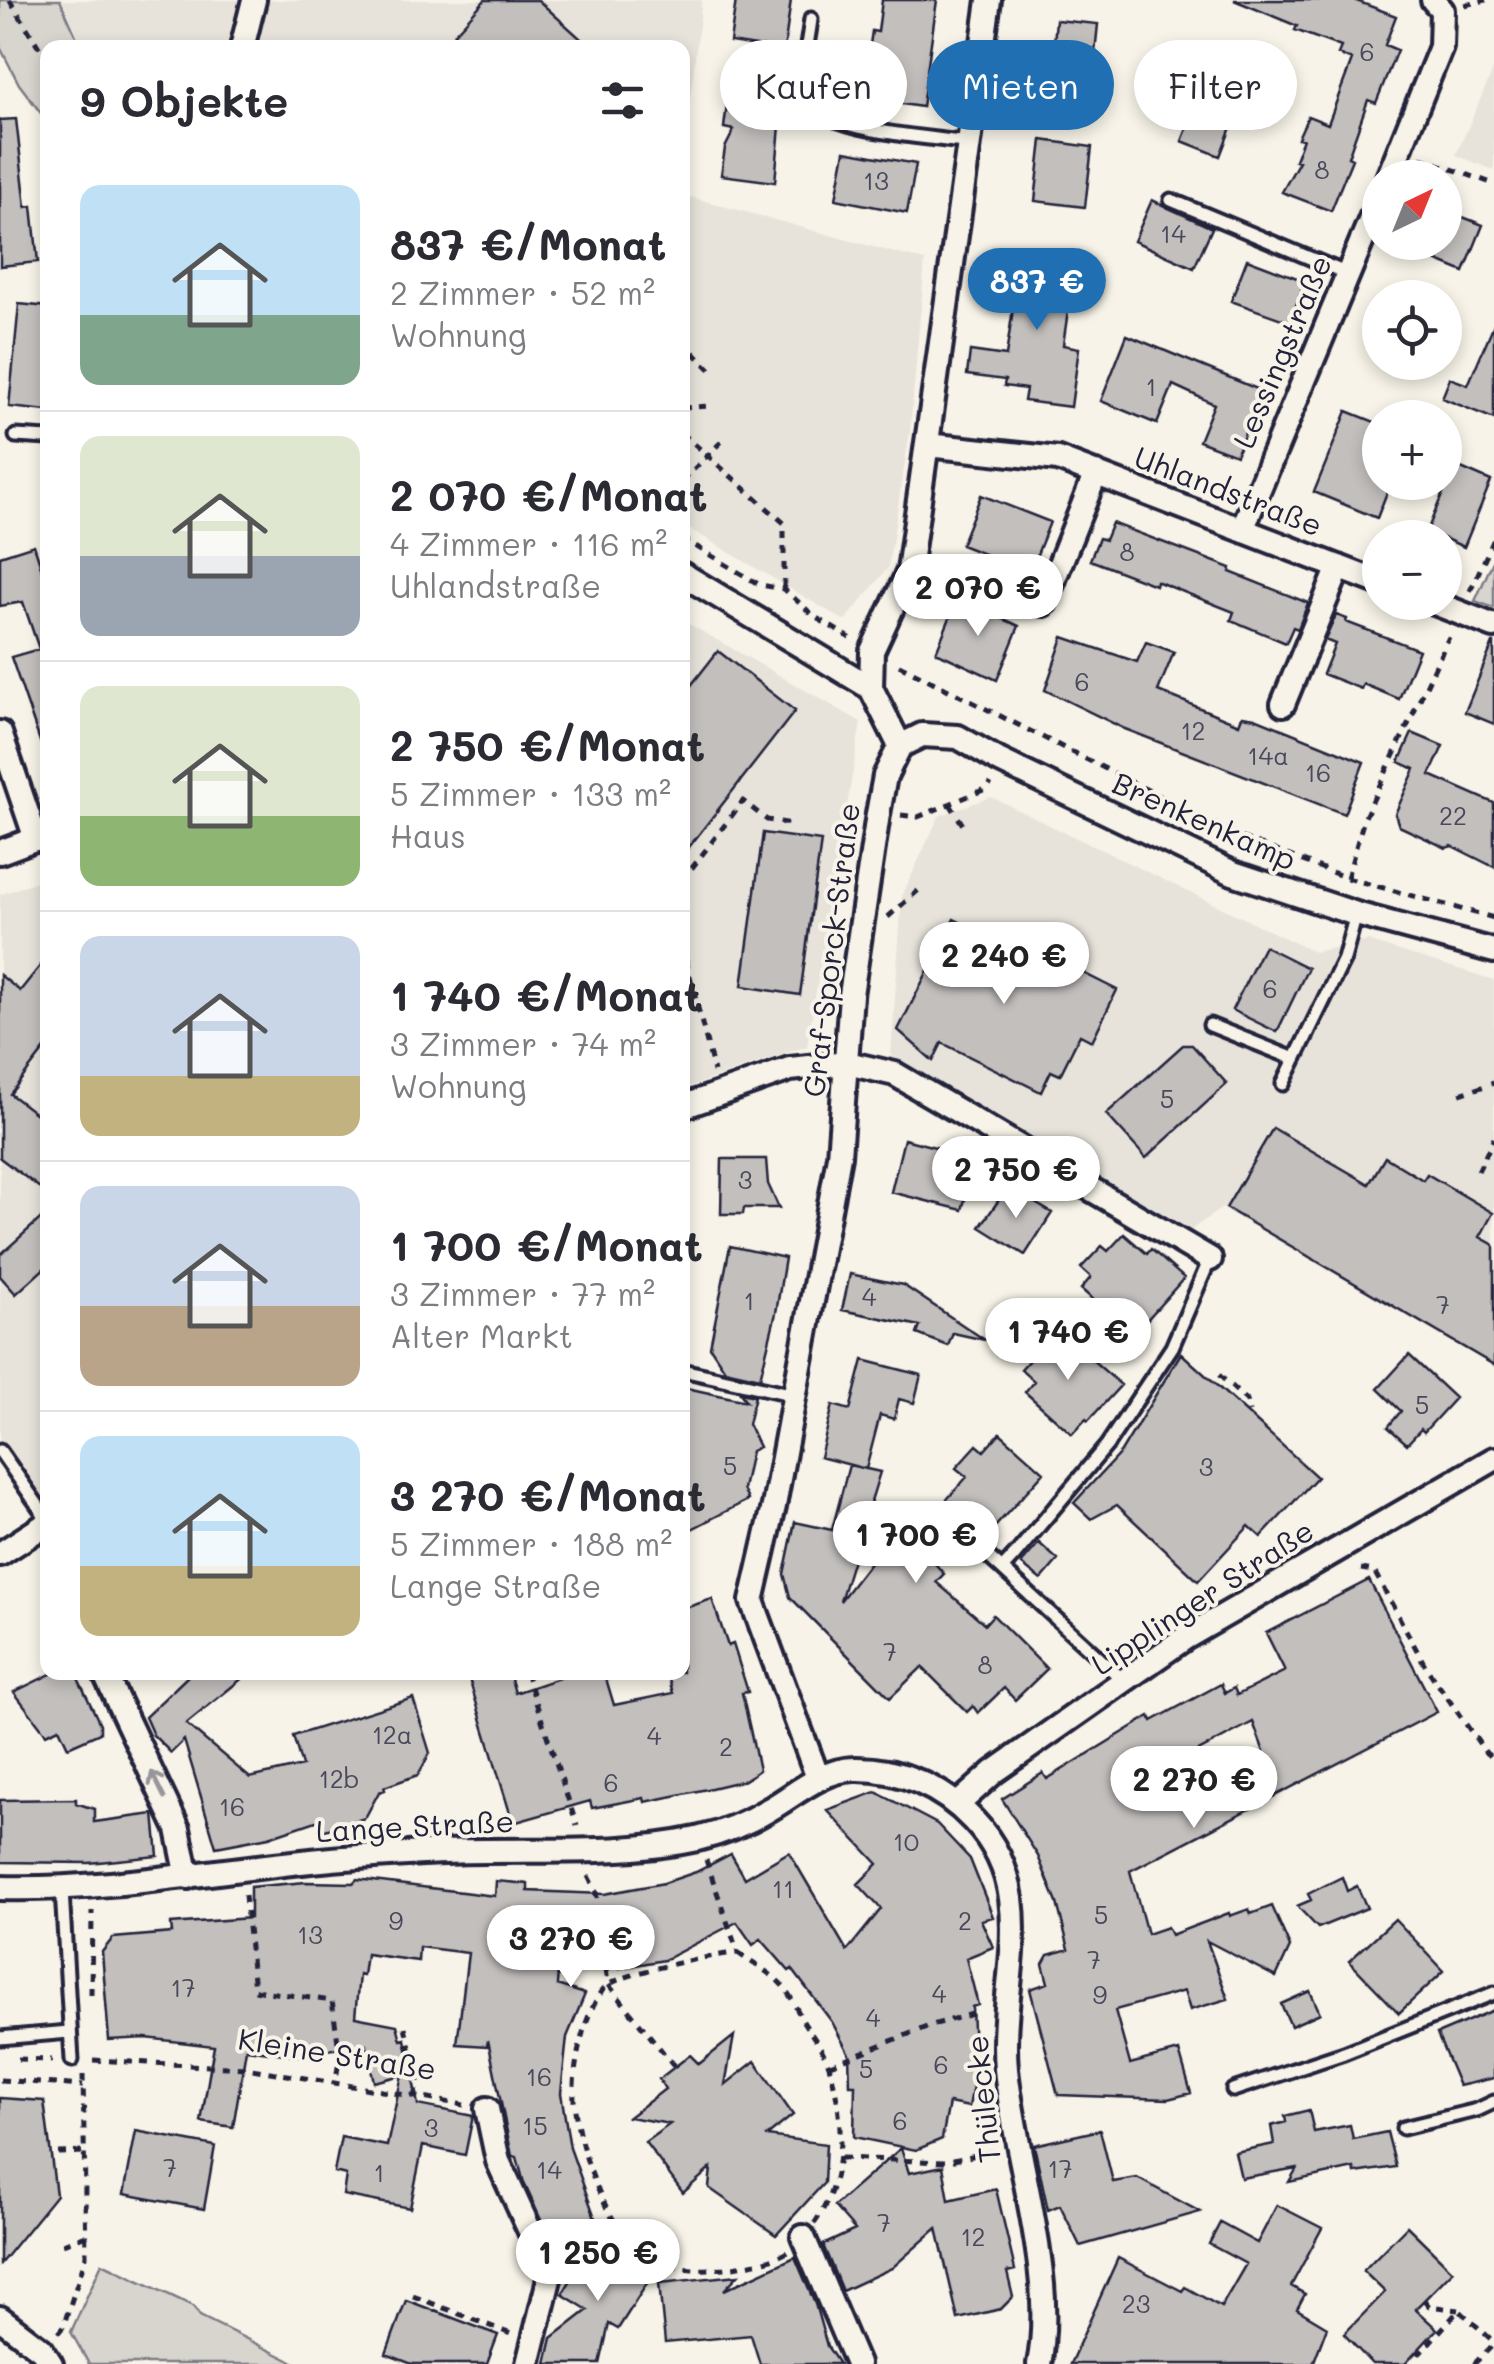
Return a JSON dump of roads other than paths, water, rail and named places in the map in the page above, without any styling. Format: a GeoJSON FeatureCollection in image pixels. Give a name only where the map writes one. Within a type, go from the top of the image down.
{"type":"FeatureCollection","features":[{"type":"Feature","properties":{"kind":"street"},"geometry":{"type":"LineString","coordinates":[[244,40],[254,0]]}},
{"type":"Feature","properties":{"kind":"street"},"geometry":{"type":"LineString","coordinates":[[900,746],[871,688],[872,650],[909,571],[989,0]]}},
{"type":"Feature","properties":{"kind":"street"},"geometry":{"type":"LineString","coordinates":[[1395,160],[1442,47],[1442,10],[1433,0]]}},
{"type":"Feature","properties":{"kind":"street","name":"Lessingstraße"},"geometry":{"type":"LineString","coordinates":[[1242,530],[1362,240]]}},
{"type":"Feature","properties":{"kind":"street","name":"Uhlandstraße"},"geometry":{"type":"LineString","coordinates":[[927,445],[1058,459],[1362,575]]}},
{"type":"Feature","properties":{"kind":"street","name":"Uhlandstraße"},"geometry":{"type":"LineString","coordinates":[[1044,604],[1096,473]]}},
{"type":"Feature","properties":{"kind":"street","name":"Uhlandstraße"},"geometry":{"type":"LineString","coordinates":[[1283,704],[1339,567]]}},
{"type":"Feature","properties":{"kind":"street"},"geometry":{"type":"LineString","coordinates":[[690,579],[871,688]]}},
{"type":"Feature","properties":{"kind":"street"},"geometry":{"type":"LineString","coordinates":[[1462,614],[1494,626]]}},
{"type":"Feature","properties":{"kind":"street"},"geometry":{"type":"LineString","coordinates":[[0,733],[40,831]]}},
{"type":"Feature","properties":{"kind":"street","name":"Brenkenkamp"},"geometry":{"type":"LineString","coordinates":[[900,746],[922,735],[958,737],[1233,873],[1356,914],[1494,951]]}},
{"type":"Feature","properties":{"kind":"street","name":"Graf-Sporck-Straße"},"geometry":{"type":"LineString","coordinates":[[818,1778],[752,1602],[774,1506],[839,1156],[851,995],[878,814],[885,776],[900,746]]}},
{"type":"Feature","properties":{"kind":"street"},"geometry":{"type":"LineString","coordinates":[[0,852],[40,837]]}},
{"type":"Feature","properties":{"kind":"street"},"geometry":{"type":"LineString","coordinates":[[690,1105],[790,1069],[847,1063],[895,1074],[1210,1260]]}},
{"type":"Feature","properties":{"kind":"street","name":"Lipplinger Straße"},"geometry":{"type":"LineString","coordinates":[[957,1805],[994,1772],[1185,1638],[1494,1459]]}},
{"type":"Feature","properties":{"kind":"street"},"geometry":{"type":"LineString","coordinates":[[0,1554],[40,1527]]}},
{"type":"Feature","properties":{"kind":"street"},"geometry":{"type":"LineString","coordinates":[[108,1680],[178,1828],[188,1877]]}},
{"type":"Feature","properties":{"kind":"street"},"geometry":{"type":"LineString","coordinates":[[818,1778],[848,1769],[882,1770],[906,1776],[957,1805]]}},
{"type":"Feature","properties":{"kind":"street","name":"Lange Straße"},"geometry":{"type":"LineString","coordinates":[[0,1888],[92,1888],[378,1856],[642,1848],[698,1839],[739,1826],[818,1778]]}},
{"type":"Feature","properties":{"kind":"street","name":"Thülecke"},"geometry":{"type":"LineString","coordinates":[[957,1805],[983,1832],[1011,1887],[1014,1946],[1005,2056],[1016,2146],[1041,2278],[1042,2346],[1038,2364]]}},
{"type":"Feature","properties":{"kind":"street"},"geometry":{"type":"LineString","coordinates":[[487,2109],[498,2161],[550,2275],[528,2364]]}},
{"type":"Feature","properties":{"kind":"street"},"geometry":{"type":"LineString","coordinates":[[803,2237],[857,2364]]}},
{"type":"Feature","properties":{"kind":"street"},"geometry":{"type":"LineString","coordinates":[[0,2318],[42,2350],[51,2364]]}},
{"type":"Feature","properties":{"kind":"lane"},"geometry":{"type":"LineString","coordinates":[[811,19],[803,89],[806,102],[817,113],[866,128],[968,143]]}},
{"type":"Feature","properties":{"kind":"lane"},"geometry":{"type":"LineString","coordinates":[[1171,200],[1348,274]]}},
{"type":"Feature","properties":{"kind":"lane"},"geometry":{"type":"LineString","coordinates":[[16,436],[40,438]]}},
{"type":"Feature","properties":{"kind":"lane"},"geometry":{"type":"LineString","coordinates":[[1283,1084],[1344,959],[1356,914]]}},
{"type":"Feature","properties":{"kind":"lane"},"geometry":{"type":"LineString","coordinates":[[1210,1025],[1295,1059]]}},
{"type":"Feature","properties":{"kind":"lane"},"geometry":{"type":"LineString","coordinates":[[1002,1569],[1107,1445],[1172,1347],[1210,1260]]}},
{"type":"Feature","properties":{"kind":"lane"},"geometry":{"type":"LineString","coordinates":[[690,1372],[794,1395]]}},
{"type":"Feature","properties":{"kind":"lane"},"geometry":{"type":"LineString","coordinates":[[0,1451],[40,1510]]}},
{"type":"Feature","properties":{"kind":"lane"},"geometry":{"type":"LineString","coordinates":[[971,1541],[1125,1682]]}},
{"type":"Feature","properties":{"kind":"lane"},"geometry":{"type":"LineString","coordinates":[[62,1890],[69,2032],[78,2060]]}},
{"type":"Feature","properties":{"kind":"lane"},"geometry":{"type":"LineString","coordinates":[[1233,2090],[1344,2053],[1494,1993]]}},
{"type":"Feature","properties":{"kind":"lane"},"geometry":{"type":"LineString","coordinates":[[0,2038],[69,2032]]}},
{"type":"Feature","properties":{"kind":"lane"},"geometry":{"type":"LineString","coordinates":[[1404,2128],[1494,2102]]}}]}
